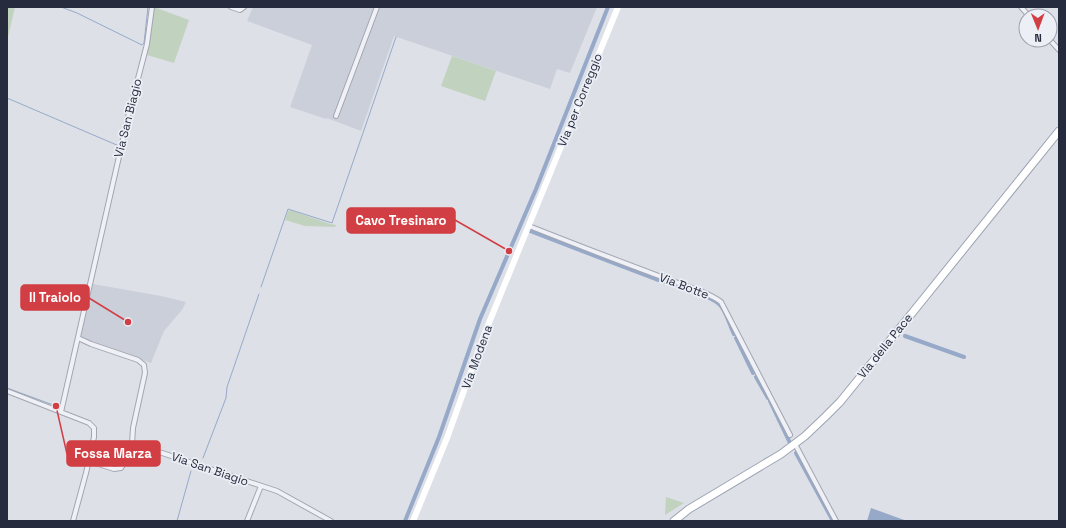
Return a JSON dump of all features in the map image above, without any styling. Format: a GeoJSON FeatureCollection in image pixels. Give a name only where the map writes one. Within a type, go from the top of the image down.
{"type":"FeatureCollection","features":[{"type":"Feature","properties":{"kind":"main road","name":"Via della Pace"},"geometry":{"type":"LineString","coordinates":[[674,521],[689,509],[770,461],[795,444],[840,402],[1059,131]]}},
{"type":"Feature","properties":{"kind":"street","name":"Via San Biagio"},"geometry":{"type":"LineString","coordinates":[[61,412],[128,117],[147,44],[152,7]]}},
{"type":"Feature","properties":{"kind":"street"},"geometry":{"type":"LineString","coordinates":[[231,7],[240,10],[244,7]]}},
{"type":"Feature","properties":{"kind":"street"},"geometry":{"type":"LineString","coordinates":[[336,116],[377,7]]}},
{"type":"Feature","properties":{"kind":"street","name":"Via per Correggio"},"geometry":{"type":"LineString","coordinates":[[542,193],[618,7]]}},
{"type":"Feature","properties":{"kind":"street","name":"Via Modena"},"geometry":{"type":"LineString","coordinates":[[413,521],[446,438],[482,340],[542,193]]}},
{"type":"Feature","properties":{"kind":"street","name":"Via Botte"},"geometry":{"type":"LineString","coordinates":[[529,226],[609,258],[699,291],[721,302],[790,436]]}},
{"type":"Feature","properties":{"kind":"street"},"geometry":{"type":"LineString","coordinates":[[78,338],[90,344],[138,360],[144,365],[145,374],[132,433],[132,444],[129,447],[121,468],[114,469],[89,461]]}},
{"type":"Feature","properties":{"kind":"street"},"geometry":{"type":"LineString","coordinates":[[7,391],[89,423],[94,428],[95,432],[89,461],[73,521]]}},
{"type":"Feature","properties":{"kind":"street","name":"Via San Biagio"},"geometry":{"type":"LineString","coordinates":[[132,444],[137,444],[286,495],[331,521]]}},
{"type":"Feature","properties":{"kind":"street"},"geometry":{"type":"LineString","coordinates":[[795,444],[836,521]]}},
{"type":"Feature","properties":{"kind":"street"},"geometry":{"type":"LineString","coordinates":[[247,521],[261,486]]}},
{"type":"Feature","properties":{"kind":"shaded area"},"geometry":{"type":"Polygon","coordinates":[[[253,7],[597,7],[570,73],[557,69],[550,89],[394,36],[361,131],[327,118],[326,119],[290,107],[312,45],[247,21],[253,7]]]}},
{"type":"Feature","properties":{"kind":"shaded area"},"geometry":{"type":"Polygon","coordinates":[[[93,284],[186,302],[182,310],[164,331],[151,363],[82,337],[81,334],[93,284]]]}},
{"type":"Feature","properties":{"kind":"green space"},"geometry":{"type":"Polygon","coordinates":[[[7,7],[15,7],[7,41],[7,7]]]}},
{"type":"Feature","properties":{"kind":"green space"},"geometry":{"type":"Polygon","coordinates":[[[154,7],[189,20],[174,63],[147,55],[154,7]]]}},
{"type":"Feature","properties":{"kind":"green space"},"geometry":{"type":"Polygon","coordinates":[[[452,56],[496,71],[485,101],[441,86],[452,56]]]}},
{"type":"Feature","properties":{"kind":"green space"},"geometry":{"type":"Polygon","coordinates":[[[290,210],[336,225],[335,227],[305,226],[285,220],[288,211],[290,210]]]}},
{"type":"Feature","properties":{"kind":"green space"},"geometry":{"type":"Polygon","coordinates":[[[666,497],[684,503],[665,515],[666,497]]]}},
{"type":"Feature","properties":{"kind":"water"},"geometry":{"type":"Polygon","coordinates":[[[871,508],[907,521],[867,521],[871,508]]]}},
{"type":"Feature","properties":{"kind":"waterway"},"geometry":{"type":"LineString","coordinates":[[61,7],[77,13],[142,45],[144,43],[148,7]]}},
{"type":"Feature","properties":{"kind":"waterway"},"geometry":{"type":"LineString","coordinates":[[405,521],[439,437],[480,319],[536,189],[608,7]]}},
{"type":"Feature","properties":{"kind":"waterway"},"geometry":{"type":"LineString","coordinates":[[261,287],[288,209],[332,223],[396,37]]}},
{"type":"Feature","properties":{"kind":"waterway"},"geometry":{"type":"LineString","coordinates":[[7,98],[119,146]]}},
{"type":"Feature","properties":{"kind":"waterway"},"geometry":{"type":"LineString","coordinates":[[530,231],[658,280]]}},
{"type":"Feature","properties":{"kind":"waterway"},"geometry":{"type":"LineString","coordinates":[[662,281],[694,291],[717,302],[725,313],[734,334]]}},
{"type":"Feature","properties":{"kind":"waterway"},"geometry":{"type":"LineString","coordinates":[[203,458],[226,398],[227,387],[259,294]]}},
{"type":"Feature","properties":{"kind":"waterway"},"geometry":{"type":"LineString","coordinates":[[905,336],[964,357]]}},
{"type":"Feature","properties":{"kind":"waterway"},"geometry":{"type":"LineString","coordinates":[[736,338],[753,373]]}},
{"type":"Feature","properties":{"kind":"waterway"},"geometry":{"type":"LineString","coordinates":[[756,377],[768,398]]}},
{"type":"Feature","properties":{"kind":"waterway"},"geometry":{"type":"LineString","coordinates":[[7,388],[56,406]]}},
{"type":"Feature","properties":{"kind":"waterway"},"geometry":{"type":"LineString","coordinates":[[770,401],[790,443]]}},
{"type":"Feature","properties":{"kind":"waterway"},"geometry":{"type":"LineString","coordinates":[[796,453],[833,521]]}},
{"type":"Feature","properties":{"kind":"waterway"},"geometry":{"type":"LineString","coordinates":[[177,521],[191,471]]}},
{"type":"Feature","properties":{"kind":"place","name":"Cavo Tresinaro"},"geometry":{"type":"Point","coordinates":[509,251]}},
{"type":"Feature","properties":{"kind":"place","name":"Il Traiolo"},"geometry":{"type":"Point","coordinates":[128,322]}},
{"type":"Feature","properties":{"kind":"place","name":"Fossa Marza"},"geometry":{"type":"Point","coordinates":[56,406]}}]}
